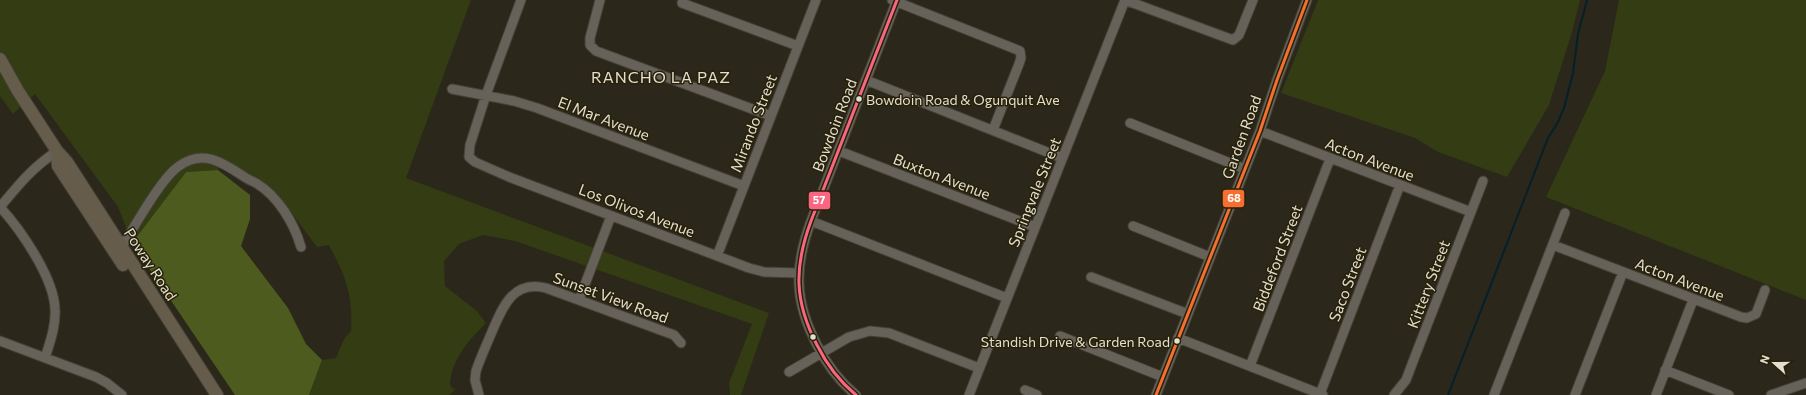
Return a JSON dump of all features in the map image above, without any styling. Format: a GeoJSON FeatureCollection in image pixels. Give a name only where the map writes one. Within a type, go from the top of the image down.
{"type":"FeatureCollection","features":[{"type":"Feature","properties":{"kind":"main road","name":"Poway Road"},"geometry":{"type":"LineString","coordinates":[[0,59],[18,91],[56,151],[68,162],[121,248],[217,395]]}},
{"type":"Feature","properties":{"kind":"main road","name":"Poway Road"},"geometry":{"type":"LineString","coordinates":[[56,151],[58,166],[207,395]]}},
{"type":"Feature","properties":{"kind":"street"},"geometry":{"type":"LineString","coordinates":[[486,95],[521,0]]}},
{"type":"Feature","properties":{"kind":"street"},"geometry":{"type":"LineString","coordinates":[[600,0],[590,38],[590,45],[596,51],[771,116]]}},
{"type":"Feature","properties":{"kind":"street","name":"Mirando Street"},"geometry":{"type":"LineString","coordinates":[[717,256],[816,0]]}},
{"type":"Feature","properties":{"kind":"street"},"geometry":{"type":"LineString","coordinates":[[1125,0],[1233,40],[1239,35],[1253,0]]}},
{"type":"Feature","properties":{"kind":"street","name":"Springvale Street"},"geometry":{"type":"LineString","coordinates":[[969,395],[1125,0]]}},
{"type":"Feature","properties":{"kind":"street","name":"Garden Road"},"geometry":{"type":"LineString","coordinates":[[1156,395],[1260,131],[1276,80],[1307,0]]}},
{"type":"Feature","properties":{"kind":"street"},"geometry":{"type":"LineString","coordinates":[[895,1],[1020,51],[1021,58],[1019,64],[993,130]]}},
{"type":"Feature","properties":{"kind":"street","name":"Bowdoin Road"},"geometry":{"type":"LineString","coordinates":[[856,395],[831,370],[821,354],[804,316],[800,298],[799,273],[802,252],[811,221],[895,1]]}},
{"type":"Feature","properties":{"kind":"street"},"geometry":{"type":"LineString","coordinates":[[682,2],[798,46]]}},
{"type":"Feature","properties":{"kind":"street"},"geometry":{"type":"LineString","coordinates":[[866,80],[1062,158]]}},
{"type":"Feature","properties":{"kind":"street","name":"El Mar Avenue"},"geometry":{"type":"LineString","coordinates":[[452,89],[466,93],[486,95],[537,108],[744,186]]}},
{"type":"Feature","properties":{"kind":"street","name":"Los Olivos Avenue"},"geometry":{"type":"LineString","coordinates":[[486,95],[470,145],[469,157],[502,174],[756,270],[799,273]]}},
{"type":"Feature","properties":{"kind":"street"},"geometry":{"type":"LineString","coordinates":[[1130,123],[1245,169]]}},
{"type":"Feature","properties":{"kind":"street","name":"Acton Avenue"},"geometry":{"type":"LineString","coordinates":[[1260,131],[1471,212]]}},
{"type":"Feature","properties":{"kind":"street"},"geometry":{"type":"LineString","coordinates":[[45,358],[53,332],[55,311],[54,296],[46,275],[21,233],[0,207],[37,165],[56,151]]}},
{"type":"Feature","properties":{"kind":"street","name":"Buxton Avenue"},"geometry":{"type":"LineString","coordinates":[[839,151],[1035,227]]}},
{"type":"Feature","properties":{"kind":"street"},"geometry":{"type":"LineString","coordinates":[[121,248],[166,180],[179,166],[194,159],[204,158],[215,159],[226,165],[257,184],[268,193],[287,215],[297,231],[301,247]]}},
{"type":"Feature","properties":{"kind":"street","name":"Biddeford Street"},"geometry":{"type":"LineString","coordinates":[[1250,366],[1330,159]]}},
{"type":"Feature","properties":{"kind":"street","name":"Kittery Street"},"geometry":{"type":"LineString","coordinates":[[1394,395],[1406,380],[1483,181]]}},
{"type":"Feature","properties":{"kind":"street","name":"Saco Street"},"geometry":{"type":"LineString","coordinates":[[1322,394],[1400,185]]}},
{"type":"Feature","properties":{"kind":"street"},"geometry":{"type":"LineString","coordinates":[[1494,395],[1565,213]]}},
{"type":"Feature","properties":{"kind":"street"},"geometry":{"type":"LineString","coordinates":[[579,300],[611,216]]}},
{"type":"Feature","properties":{"kind":"street"},"geometry":{"type":"LineString","coordinates":[[811,221],[1007,298]]}},
{"type":"Feature","properties":{"kind":"street"},"geometry":{"type":"LineString","coordinates":[[1133,226],[1210,258]]}},
{"type":"Feature","properties":{"kind":"street","name":"Acton Avenue"},"geometry":{"type":"LineString","coordinates":[[1553,245],[1693,300],[1741,317],[1756,314],[1765,290]]}},
{"type":"Feature","properties":{"kind":"street"},"geometry":{"type":"LineString","coordinates":[[1575,395],[1623,272]]}},
{"type":"Feature","properties":{"kind":"street"},"geometry":{"type":"LineString","coordinates":[[1091,277],[1188,314]]}},
{"type":"Feature","properties":{"kind":"street","name":"Sunset View Road"},"geometry":{"type":"LineString","coordinates":[[479,395],[475,380],[478,366],[505,304],[517,292],[527,287],[542,287],[579,300],[674,335],[682,343]]}},
{"type":"Feature","properties":{"kind":"street"},"geometry":{"type":"LineString","coordinates":[[1656,395],[1693,300]]}},
{"type":"Feature","properties":{"kind":"street"},"geometry":{"type":"LineString","coordinates":[[789,372],[849,337],[870,331],[889,333],[979,368]]}},
{"type":"Feature","properties":{"kind":"street"},"geometry":{"type":"LineString","coordinates":[[1060,336],[1163,377]]}},
{"type":"Feature","properties":{"kind":"street"},"geometry":{"type":"LineString","coordinates":[[1178,338],[1322,394]]}},
{"type":"Feature","properties":{"kind":"street"},"geometry":{"type":"LineString","coordinates":[[0,341],[96,377],[107,383],[122,395]]}},
{"type":"Feature","properties":{"kind":"street"},"geometry":{"type":"LineString","coordinates":[[1665,370],[1729,395]]}},
{"type":"Feature","properties":{"kind":"street"},"geometry":{"type":"LineString","coordinates":[[1771,395],[1806,382]]}},
{"type":"Feature","properties":{"kind":"street"},"geometry":{"type":"LineString","coordinates":[[1025,390],[1037,395]]}},
{"type":"Feature","properties":{"kind":"green space"},"geometry":{"type":"Polygon","coordinates":[[[0,0],[471,0],[406,178],[769,313],[741,395],[730,395],[729,383],[752,324],[515,241],[483,235],[459,244],[444,261],[445,286],[477,311],[486,323],[469,341],[456,361],[450,382],[451,386],[455,390],[449,395],[309,395],[322,360],[336,358],[344,339],[351,331],[351,307],[347,286],[340,267],[329,245],[317,247],[279,196],[263,189],[222,159],[218,170],[186,172],[132,243],[118,207],[35,94],[13,114],[0,96],[0,0]]]}},
{"type":"Feature","properties":{"kind":"green space"},"geometry":{"type":"Polygon","coordinates":[[[1318,0],[1580,0],[1572,32],[1549,105],[1507,177],[1438,152],[1415,138],[1281,93],[1318,0]]]}},
{"type":"Feature","properties":{"kind":"green space"},"geometry":{"type":"Polygon","coordinates":[[[1619,0],[1806,0],[1806,300],[1546,197],[1605,71],[1619,0]]]}},
{"type":"Feature","properties":{"kind":"green space"},"geometry":{"type":"Polygon","coordinates":[[[218,170],[250,195],[250,219],[241,246],[288,308],[306,344],[322,360],[309,395],[235,395],[132,243],[186,172],[218,170]]]}},
{"type":"Feature","properties":{"kind":"waterway"},"geometry":{"type":"LineString","coordinates":[[1448,395],[1548,138],[1558,122],[1564,108],[1573,73],[1578,34],[1587,0]]}},
{"type":"Feature","properties":{"kind":"transit line","name":"57"},"geometry":{"type":"LineString","coordinates":[[856,395],[844,384],[829,366],[809,329],[801,299],[799,269],[805,238],[811,221],[897,0]]}},
{"type":"Feature","properties":{"kind":"transit line","name":"68"},"geometry":{"type":"LineString","coordinates":[[1156,395],[1260,131],[1277,80],[1307,0]]}},
{"type":"Feature","properties":{"kind":"place","name":"Bowdoin Road & Ogunquit Ave"},"geometry":{"type":"Point","coordinates":[859,99]}},
{"type":"Feature","properties":{"kind":"place","name":"Standish Drive & Garden Road"},"geometry":{"type":"Point","coordinates":[1177,341]}},
{"type":"Feature","properties":{"kind":"district","name":"RANCHO LA PAZ"},"geometry":{"type":"Point","coordinates":[661,76]}}]}
